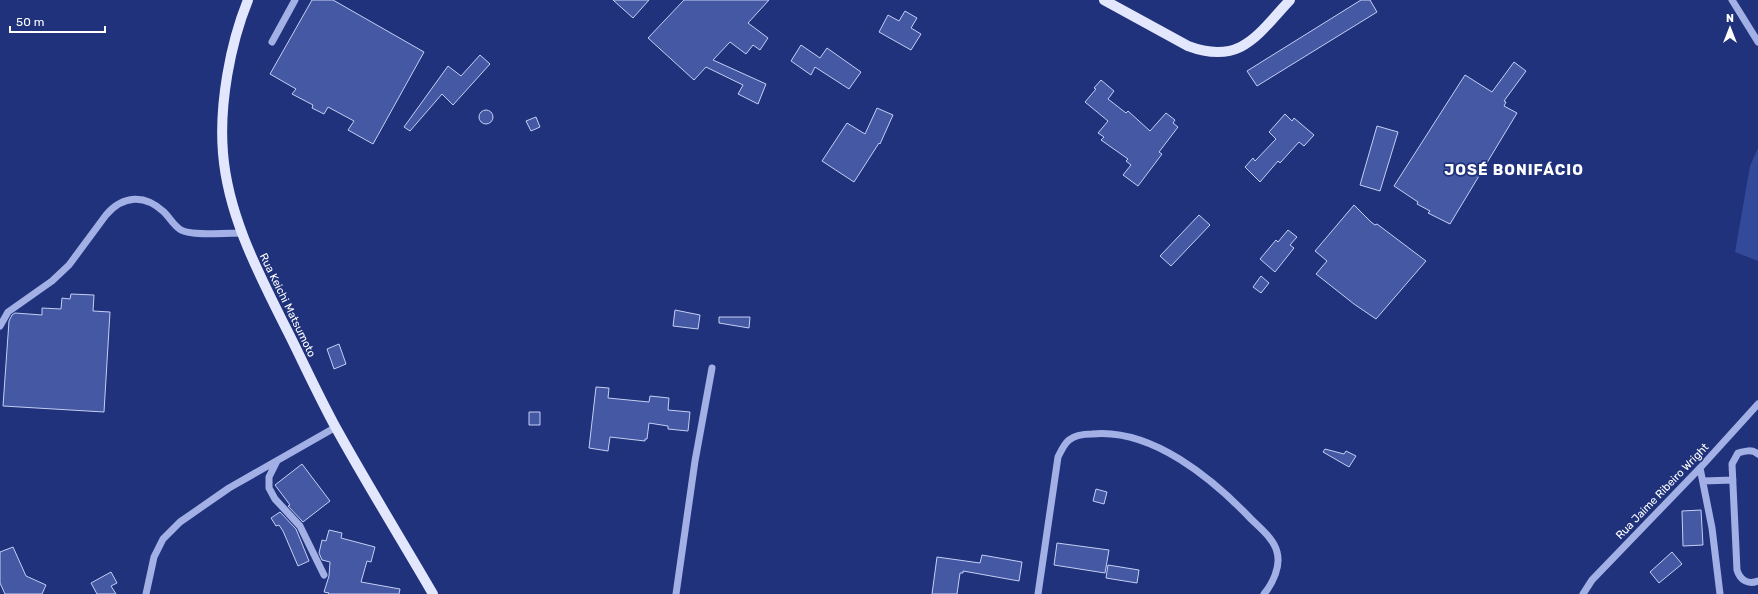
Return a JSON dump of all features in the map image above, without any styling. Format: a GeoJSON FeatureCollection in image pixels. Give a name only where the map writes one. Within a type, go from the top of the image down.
{"type":"FeatureCollection","features":[{"type":"Feature","properties":{"kind":"main road","name":"Rua Keichi Matsumoto"},"geometry":{"type":"LineString","coordinates":[[248,0],[229,68],[222,119],[223,154],[228,183],[242,233],[251,258],[336,427],[433,594]]}},
{"type":"Feature","properties":{"kind":"main road"},"geometry":{"type":"LineString","coordinates":[[1104,0],[1188,46],[1203,52],[1221,53],[1240,48],[1253,39],[1290,0]]}},
{"type":"Feature","properties":{"kind":"street"},"geometry":{"type":"LineString","coordinates":[[272,42],[295,0]]}},
{"type":"Feature","properties":{"kind":"street"},"geometry":{"type":"LineString","coordinates":[[1732,0],[1758,42]]}},
{"type":"Feature","properties":{"kind":"street"},"geometry":{"type":"LineString","coordinates":[[0,326],[8,312],[52,281],[69,265],[112,207],[122,201],[145,200],[155,204],[181,230],[190,233],[242,233]]}},
{"type":"Feature","properties":{"kind":"street"},"geometry":{"type":"LineString","coordinates":[[676,594],[695,461],[712,368]]}},
{"type":"Feature","properties":{"kind":"street","name":"Rua Jaime Ribeiro Wright"},"geometry":{"type":"LineString","coordinates":[[1583,594],[1592,580],[1700,468],[1758,404]]}},
{"type":"Feature","properties":{"kind":"street"},"geometry":{"type":"LineString","coordinates":[[146,594],[154,557],[164,539],[180,522],[229,488],[336,427]]}},
{"type":"Feature","properties":{"kind":"street"},"geometry":{"type":"LineString","coordinates":[[1038,594],[1058,457],[1070,439],[1081,435],[1100,433],[1134,439],[1157,447],[1196,470],[1229,497],[1272,540],[1277,550],[1279,560],[1275,574],[1264,594]]}},
{"type":"Feature","properties":{"kind":"street"},"geometry":{"type":"LineString","coordinates":[[1758,454],[1747,451],[1738,453],[1732,464],[1737,570],[1739,576],[1744,581],[1758,581]]}},
{"type":"Feature","properties":{"kind":"street"},"geometry":{"type":"LineString","coordinates":[[279,459],[269,477],[269,488],[275,499],[300,526],[324,575]]}},
{"type":"Feature","properties":{"kind":"street"},"geometry":{"type":"LineString","coordinates":[[1700,468],[1712,528],[1720,594]]}},
{"type":"Feature","properties":{"kind":"street"},"geometry":{"type":"LineString","coordinates":[[1703,481],[1733,480]]}},
{"type":"Feature","properties":{"kind":"shaded area"},"geometry":{"type":"Polygon","coordinates":[[[1758,148],[1758,261],[1735,252],[1750,166],[1758,148]]]}},
{"type":"Feature","properties":{"kind":"building"},"geometry":{"type":"Polygon","coordinates":[[[312,0],[333,0],[424,52],[373,144],[348,130],[354,121],[328,107],[324,114],[312,108],[313,105],[292,94],[296,89],[270,74],[312,0]]]}},
{"type":"Feature","properties":{"kind":"building"},"geometry":{"type":"Polygon","coordinates":[[[613,0],[649,0],[633,18],[613,0]]]}},
{"type":"Feature","properties":{"kind":"building"},"geometry":{"type":"Polygon","coordinates":[[[684,0],[769,0],[748,23],[768,38],[760,50],[753,45],[746,54],[730,42],[713,60],[766,84],[758,104],[738,94],[743,85],[706,67],[694,80],[648,38],[684,0]]]}},
{"type":"Feature","properties":{"kind":"building"},"geometry":{"type":"Polygon","coordinates":[[[1361,0],[1370,0],[1377,12],[1257,86],[1247,71],[1361,0]]]}},
{"type":"Feature","properties":{"kind":"building"},"geometry":{"type":"Polygon","coordinates":[[[905,11],[917,18],[911,28],[921,34],[911,50],[879,32],[888,15],[899,21],[905,11]]]}},
{"type":"Feature","properties":{"kind":"building"},"geometry":{"type":"Polygon","coordinates":[[[801,45],[820,58],[827,48],[861,72],[849,89],[815,67],[811,75],[791,61],[801,45]]]}},
{"type":"Feature","properties":{"kind":"building"},"geometry":{"type":"Polygon","coordinates":[[[480,55],[490,64],[453,105],[442,94],[410,131],[404,127],[448,66],[461,76],[480,55]]]}},
{"type":"Feature","properties":{"kind":"building"},"geometry":{"type":"Polygon","coordinates":[[[1514,62],[1526,71],[1504,101],[1506,102],[1504,106],[1517,113],[1450,224],[1428,213],[1430,211],[1417,204],[1418,202],[1394,186],[1465,75],[1492,92],[1514,62]]]}},
{"type":"Feature","properties":{"kind":"building"},"geometry":{"type":"Polygon","coordinates":[[[1101,80],[1114,91],[1108,99],[1126,113],[1128,111],[1150,131],[1166,113],[1175,120],[1173,123],[1178,127],[1159,152],[1162,154],[1138,186],[1123,175],[1131,165],[1126,161],[1128,159],[1101,140],[1104,137],[1098,133],[1108,121],[1085,102],[1096,89],[1094,88],[1101,80]]]}},
{"type":"Feature","properties":{"kind":"building"},"geometry":{"type":"Polygon","coordinates":[[[877,108],[893,115],[880,144],[879,143],[854,182],[822,161],[847,123],[865,134],[877,108]]]}},
{"type":"Feature","properties":{"kind":"building"},"geometry":{"type":"Polygon","coordinates":[[[483,110],[489,110],[493,114],[493,120],[489,124],[483,124],[479,120],[479,114],[483,110]]]}},
{"type":"Feature","properties":{"kind":"building"},"geometry":{"type":"Polygon","coordinates":[[[1285,114],[1292,121],[1294,118],[1314,135],[1304,146],[1299,142],[1280,163],[1278,161],[1260,182],[1245,167],[1253,158],[1255,161],[1276,139],[1269,132],[1285,114]]]}},
{"type":"Feature","properties":{"kind":"building"},"geometry":{"type":"Polygon","coordinates":[[[536,117],[540,127],[531,131],[526,121],[536,117]]]}},
{"type":"Feature","properties":{"kind":"building"},"geometry":{"type":"Polygon","coordinates":[[[1377,126],[1398,132],[1380,191],[1360,185],[1377,126]]]}},
{"type":"Feature","properties":{"kind":"building"},"geometry":{"type":"Polygon","coordinates":[[[1354,205],[1371,222],[1375,225],[1377,224],[1426,261],[1376,319],[1316,274],[1327,261],[1315,251],[1354,205]]]}},
{"type":"Feature","properties":{"kind":"building"},"geometry":{"type":"Polygon","coordinates":[[[1199,215],[1210,225],[1171,266],[1160,256],[1199,215]]]}},
{"type":"Feature","properties":{"kind":"building"},"geometry":{"type":"Polygon","coordinates":[[[1288,230],[1297,237],[1290,245],[1294,248],[1275,272],[1260,259],[1276,240],[1278,242],[1288,230]]]}},
{"type":"Feature","properties":{"kind":"building"},"geometry":{"type":"Polygon","coordinates":[[[1261,276],[1269,283],[1261,293],[1253,287],[1261,276]]]}},
{"type":"Feature","properties":{"kind":"building"},"geometry":{"type":"Polygon","coordinates":[[[71,294],[94,295],[93,311],[110,312],[104,412],[3,406],[9,321],[12,315],[15,313],[42,315],[42,308],[61,309],[62,298],[70,299],[71,294]]]}},
{"type":"Feature","properties":{"kind":"building"},"geometry":{"type":"Polygon","coordinates":[[[675,310],[700,315],[698,329],[673,326],[675,310]]]}},
{"type":"Feature","properties":{"kind":"building"},"geometry":{"type":"Polygon","coordinates":[[[719,317],[750,317],[749,328],[719,323],[719,317]]]}},
{"type":"Feature","properties":{"kind":"building"},"geometry":{"type":"Polygon","coordinates":[[[339,344],[346,364],[334,369],[327,349],[339,344]]]}},
{"type":"Feature","properties":{"kind":"building"},"geometry":{"type":"Polygon","coordinates":[[[596,387],[609,388],[608,398],[649,402],[650,396],[669,398],[668,410],[690,412],[688,431],[668,429],[668,426],[649,423],[647,439],[645,439],[645,441],[610,437],[608,451],[589,448],[596,387]]]}},
{"type":"Feature","properties":{"kind":"building"},"geometry":{"type":"Polygon","coordinates":[[[529,412],[540,412],[540,425],[529,425],[529,412]]]}},
{"type":"Feature","properties":{"kind":"building"},"geometry":{"type":"Polygon","coordinates":[[[1325,449],[1344,454],[1346,451],[1356,456],[1349,467],[1323,452],[1325,449]]]}},
{"type":"Feature","properties":{"kind":"building"},"geometry":{"type":"Polygon","coordinates":[[[302,464],[330,501],[303,522],[288,506],[290,505],[275,485],[302,464]]]}},
{"type":"Feature","properties":{"kind":"building"},"geometry":{"type":"Polygon","coordinates":[[[1096,489],[1107,492],[1104,504],[1093,501],[1096,489]]]}},
{"type":"Feature","properties":{"kind":"building"},"geometry":{"type":"Polygon","coordinates":[[[1701,510],[1703,545],[1683,546],[1682,511],[1701,510]]]}},
{"type":"Feature","properties":{"kind":"building"},"geometry":{"type":"Polygon","coordinates":[[[280,512],[296,529],[309,561],[298,566],[283,531],[279,525],[276,526],[271,518],[280,512]]]}},
{"type":"Feature","properties":{"kind":"building"},"geometry":{"type":"Polygon","coordinates":[[[329,530],[342,533],[341,538],[375,547],[371,562],[367,561],[361,582],[400,589],[399,594],[328,594],[329,593],[324,592],[329,576],[330,562],[322,560],[319,553],[322,540],[326,541],[329,530]]]}},
{"type":"Feature","properties":{"kind":"building"},"geometry":{"type":"Polygon","coordinates":[[[1057,543],[1109,550],[1105,573],[1054,565],[1057,543]]]}},
{"type":"Feature","properties":{"kind":"building"},"geometry":{"type":"Polygon","coordinates":[[[13,547],[26,576],[46,585],[42,594],[5,594],[0,583],[0,552],[13,547]]]}},
{"type":"Feature","properties":{"kind":"building"},"geometry":{"type":"Polygon","coordinates":[[[1672,552],[1682,564],[1659,583],[1650,572],[1672,552]]]}},
{"type":"Feature","properties":{"kind":"building"},"geometry":{"type":"Polygon","coordinates":[[[982,555],[1022,562],[1019,581],[963,571],[963,573],[960,573],[957,594],[932,594],[937,557],[980,563],[982,555]]]}},
{"type":"Feature","properties":{"kind":"building"},"geometry":{"type":"Polygon","coordinates":[[[1108,565],[1139,570],[1137,583],[1106,578],[1108,565]]]}},
{"type":"Feature","properties":{"kind":"building"},"geometry":{"type":"Polygon","coordinates":[[[111,572],[117,583],[111,586],[116,594],[97,594],[91,583],[111,572]]]}},
{"type":"Feature","properties":{"kind":"district","name":"JOSÉ BONIFÁCIO"},"geometry":{"type":"Point","coordinates":[1514,170]}}]}
